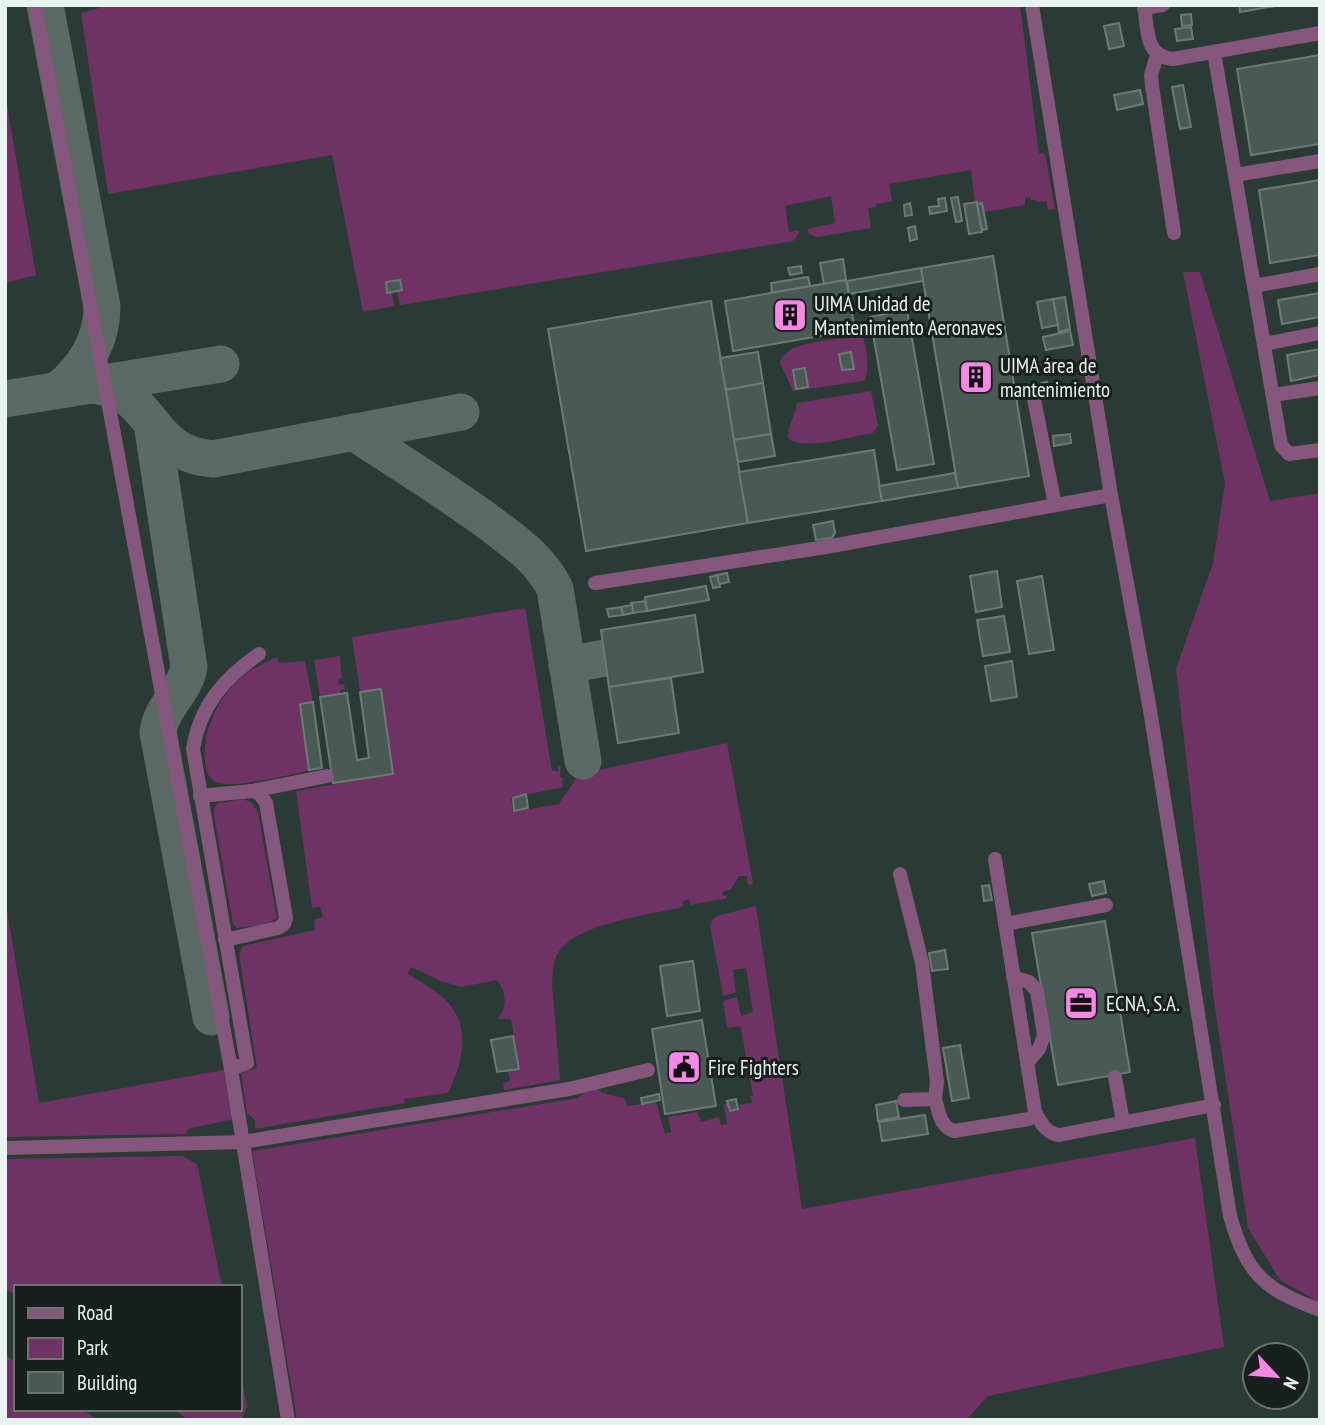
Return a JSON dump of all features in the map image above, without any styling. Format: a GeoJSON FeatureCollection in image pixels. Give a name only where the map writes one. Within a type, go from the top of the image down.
{"type":"FeatureCollection","features":[{"type":"Feature","properties":{"kind":"street"},"geometry":{"type":"LineString","coordinates":[[35,5],[231,1069],[288,1420]]}},
{"type":"Feature","properties":{"kind":"street"},"geometry":{"type":"LineString","coordinates":[[1032,5],[1111,495],[1150,710],[1230,1216],[1248,1264],[1268,1285],[1293,1301],[1320,1310]]}},
{"type":"Feature","properties":{"kind":"street"},"geometry":{"type":"LineString","coordinates":[[1163,5],[1144,7],[1151,50],[1157,55],[1173,59],[1320,33]]}},
{"type":"Feature","properties":{"kind":"street"},"geometry":{"type":"LineString","coordinates":[[1214,52],[1284,451],[1294,454],[1320,450]]}},
{"type":"Feature","properties":{"kind":"street"},"geometry":{"type":"LineString","coordinates":[[1157,55],[1151,75],[1152,86],[1174,233]]}},
{"type":"Feature","properties":{"kind":"street"},"geometry":{"type":"LineString","coordinates":[[1235,175],[1320,161]]}},
{"type":"Feature","properties":{"kind":"street"},"geometry":{"type":"LineString","coordinates":[[1254,286],[1320,274]]}},
{"type":"Feature","properties":{"kind":"street"},"geometry":{"type":"LineString","coordinates":[[1264,344],[1320,333]]}},
{"type":"Feature","properties":{"kind":"street"},"geometry":{"type":"LineString","coordinates":[[1273,395],[1320,388]]}},
{"type":"Feature","properties":{"kind":"street"},"geometry":{"type":"LineString","coordinates":[[1032,389],[1055,505]]}},
{"type":"Feature","properties":{"kind":"street"},"geometry":{"type":"LineString","coordinates":[[595,583],[826,547],[1111,495]]}},
{"type":"Feature","properties":{"kind":"street"},"geometry":{"type":"LineString","coordinates":[[231,1069],[247,1063],[193,749],[202,716],[212,698],[229,678],[259,654]]}},
{"type":"Feature","properties":{"kind":"street"},"geometry":{"type":"LineString","coordinates":[[200,796],[252,791],[327,776]]}},
{"type":"Feature","properties":{"kind":"street"},"geometry":{"type":"LineString","coordinates":[[225,940],[278,929],[286,918],[268,808],[269,795],[275,787]]}},
{"type":"Feature","properties":{"kind":"street"},"geometry":{"type":"LineString","coordinates":[[252,791],[262,796],[268,808]]}},
{"type":"Feature","properties":{"kind":"street"},"geometry":{"type":"LineString","coordinates":[[995,859],[1035,1119],[1048,1131],[1059,1135],[1214,1105]]}},
{"type":"Feature","properties":{"kind":"street"},"geometry":{"type":"LineString","coordinates":[[900,874],[922,963],[937,1082],[935,1099],[942,1123],[949,1130],[1035,1119]]}},
{"type":"Feature","properties":{"kind":"street"},"geometry":{"type":"LineString","coordinates":[[1005,924],[1106,905]]}},
{"type":"Feature","properties":{"kind":"street"},"geometry":{"type":"LineString","coordinates":[[1013,977],[1029,982],[1037,990],[1044,1035],[1039,1049],[1027,1063]]}},
{"type":"Feature","properties":{"kind":"street"},"geometry":{"type":"LineString","coordinates":[[5,1148],[243,1142],[569,1089],[648,1070]]}},
{"type":"Feature","properties":{"kind":"street"},"geometry":{"type":"LineString","coordinates":[[1115,1077],[1123,1122]]}},
{"type":"Feature","properties":{"kind":"street"},"geometry":{"type":"LineString","coordinates":[[904,1100],[935,1099]]}},
{"type":"Feature","properties":{"kind":"green space"},"geometry":{"type":"Polygon","coordinates":[[[110,5],[1020,5],[1039,154],[1045,153],[1055,209],[1048,210],[1046,201],[1037,202],[1030,197],[1025,198],[1025,205],[984,212],[982,204],[975,202],[971,170],[889,184],[892,201],[868,208],[871,228],[817,237],[809,234],[807,229],[835,223],[831,196],[785,206],[789,232],[799,230],[793,241],[400,305],[397,291],[402,290],[400,280],[386,282],[387,293],[392,292],[394,306],[363,312],[332,155],[108,194],[81,13],[110,5]]]}},
{"type":"Feature","properties":{"kind":"green space"},"geometry":{"type":"Polygon","coordinates":[[[5,93],[36,275],[5,283],[5,93]]]}},
{"type":"Feature","properties":{"kind":"green space"},"geometry":{"type":"Polygon","coordinates":[[[1183,272],[1200,272],[1270,501],[1320,493],[1320,1303],[1280,1280],[1248,1228],[1214,1001],[1176,669],[1213,563],[1225,483],[1183,272]]]}},
{"type":"Feature","properties":{"kind":"green space"},"geometry":{"type":"Polygon","coordinates":[[[863,338],[867,354],[864,381],[793,391],[780,363],[784,355],[801,345],[863,338]]]}},
{"type":"Feature","properties":{"kind":"green space"},"geometry":{"type":"Polygon","coordinates":[[[871,391],[878,426],[873,433],[805,444],[788,438],[797,403],[871,391]]]}},
{"type":"Feature","properties":{"kind":"green space"},"geometry":{"type":"Polygon","coordinates":[[[525,608],[552,771],[558,771],[558,766],[561,765],[563,787],[511,798],[513,812],[559,804],[579,774],[727,743],[753,884],[748,885],[746,876],[739,876],[731,889],[722,892],[727,898],[691,905],[689,899],[683,901],[683,907],[597,927],[567,943],[556,957],[552,984],[560,1080],[504,1090],[503,1083],[510,1081],[508,1070],[519,1068],[511,1019],[498,1019],[505,1000],[497,980],[461,987],[411,967],[408,974],[436,992],[450,1006],[461,1029],[461,1055],[448,1093],[404,1099],[405,1103],[255,1129],[255,1120],[247,1113],[241,1073],[257,1068],[239,954],[243,946],[315,930],[314,920],[323,917],[320,907],[312,908],[296,791],[393,774],[381,689],[360,692],[352,637],[525,608]]]}},
{"type":"Feature","properties":{"kind":"green space"},"geometry":{"type":"Polygon","coordinates":[[[340,656],[342,678],[338,680],[339,685],[344,684],[345,689],[340,690],[340,694],[320,697],[314,660],[340,656]]]}},
{"type":"Feature","properties":{"kind":"green space"},"geometry":{"type":"Polygon","coordinates":[[[277,657],[279,663],[305,661],[313,702],[300,705],[309,770],[249,782],[218,783],[208,774],[205,761],[207,736],[215,711],[238,680],[277,657]]]}},
{"type":"Feature","properties":{"kind":"green space"},"geometry":{"type":"Polygon","coordinates":[[[244,799],[252,803],[258,813],[277,918],[266,924],[237,928],[233,924],[213,810],[218,803],[244,799]]]}},
{"type":"Feature","properties":{"kind":"green space"},"geometry":{"type":"Polygon","coordinates":[[[5,898],[39,1103],[224,1070],[233,1119],[188,1129],[186,1134],[5,1137],[5,898]]]}},
{"type":"Feature","properties":{"kind":"green space"},"geometry":{"type":"Polygon","coordinates":[[[756,906],[802,1209],[1195,1138],[1224,1347],[988,1396],[966,1420],[297,1420],[252,1151],[578,1098],[586,1090],[596,1087],[602,1093],[624,1098],[628,1106],[656,1102],[665,1134],[671,1132],[668,1117],[697,1112],[701,1122],[719,1117],[721,1125],[727,1124],[724,1104],[727,1103],[729,1112],[739,1109],[739,1105],[752,1103],[750,1096],[753,1096],[741,1028],[727,1026],[723,1001],[737,997],[741,1016],[753,1012],[746,968],[733,970],[736,992],[723,996],[710,926],[717,916],[756,906]]]}},
{"type":"Feature","properties":{"kind":"green space"},"geometry":{"type":"Polygon","coordinates":[[[182,1156],[197,1164],[222,1285],[14,1285],[14,1295],[5,1288],[5,1159],[182,1156]]]}},
{"type":"Feature","properties":{"kind":"green space"},"geometry":{"type":"Polygon","coordinates":[[[5,1355],[14,1361],[14,1411],[85,1411],[97,1420],[5,1420],[5,1355]]]}},
{"type":"Feature","properties":{"kind":"green space"},"geometry":{"type":"Polygon","coordinates":[[[242,1380],[247,1406],[241,1420],[188,1420],[177,1411],[242,1411],[242,1380]]]}},
{"type":"Feature","properties":{"kind":"building"},"geometry":{"type":"Polygon","coordinates":[[[1239,5],[1281,5],[1240,12],[1239,5]]]}},
{"type":"Feature","properties":{"kind":"building"},"geometry":{"type":"Polygon","coordinates":[[[1191,14],[1192,25],[1182,26],[1181,15],[1191,14]]]}},
{"type":"Feature","properties":{"kind":"building"},"geometry":{"type":"Polygon","coordinates":[[[1119,23],[1124,46],[1109,49],[1104,26],[1119,23]]]}},
{"type":"Feature","properties":{"kind":"building"},"geometry":{"type":"Polygon","coordinates":[[[1191,27],[1193,39],[1177,41],[1175,29],[1191,27]]]}},
{"type":"Feature","properties":{"kind":"building"},"geometry":{"type":"Polygon","coordinates":[[[1320,55],[1320,144],[1251,155],[1237,69],[1320,55]]]}},
{"type":"Feature","properties":{"kind":"building"},"geometry":{"type":"Polygon","coordinates":[[[1183,85],[1191,127],[1180,129],[1172,87],[1183,85]]]}},
{"type":"Feature","properties":{"kind":"building"},"geometry":{"type":"Polygon","coordinates":[[[1140,90],[1143,104],[1117,110],[1114,95],[1140,90]]]}},
{"type":"Feature","properties":{"kind":"building"},"geometry":{"type":"Polygon","coordinates":[[[1320,180],[1320,255],[1270,263],[1259,190],[1320,180]]]}},
{"type":"Feature","properties":{"kind":"building"},"geometry":{"type":"Polygon","coordinates":[[[958,197],[962,221],[956,222],[951,198],[958,197]]]}},
{"type":"Feature","properties":{"kind":"building"},"geometry":{"type":"Polygon","coordinates":[[[945,198],[947,211],[930,214],[929,207],[939,206],[938,199],[945,198]]]}},
{"type":"Feature","properties":{"kind":"building"},"geometry":{"type":"Polygon","coordinates":[[[977,202],[982,232],[969,234],[964,204],[977,202]]]}},
{"type":"Feature","properties":{"kind":"building"},"geometry":{"type":"Polygon","coordinates":[[[910,203],[912,215],[905,216],[904,205],[910,203]]]}},
{"type":"Feature","properties":{"kind":"building"},"geometry":{"type":"Polygon","coordinates":[[[982,203],[987,229],[982,230],[977,204],[982,203]]]}},
{"type":"Feature","properties":{"kind":"building"},"geometry":{"type":"Polygon","coordinates":[[[915,226],[917,239],[910,241],[908,228],[915,226]]]}},
{"type":"Feature","properties":{"kind":"building","name":"UIMA área de mantenimiento"},"geometry":{"type":"Polygon","coordinates":[[[993,256],[1029,476],[958,488],[921,268],[993,256]]]}},
{"type":"Feature","properties":{"kind":"building"},"geometry":{"type":"Polygon","coordinates":[[[843,259],[846,280],[824,284],[820,263],[843,259]]]}},
{"type":"Feature","properties":{"kind":"building"},"geometry":{"type":"Polygon","coordinates":[[[801,266],[802,273],[790,275],[788,268],[801,266]]]}},
{"type":"Feature","properties":{"kind":"building"},"geometry":{"type":"Polygon","coordinates":[[[921,268],[923,281],[849,294],[847,281],[921,268]]]}},
{"type":"Feature","properties":{"kind":"building"},"geometry":{"type":"Polygon","coordinates":[[[808,277],[810,286],[772,293],[771,283],[808,277]]]}},
{"type":"Feature","properties":{"kind":"building"},"geometry":{"type":"Polygon","coordinates":[[[400,280],[402,290],[387,293],[386,282],[400,280]]]}},
{"type":"Feature","properties":{"kind":"building","name":"UIMA Unidad de Mantenimiento Aeronaves"},"geometry":{"type":"Polygon","coordinates":[[[846,280],[855,330],[733,351],[725,301],[846,280]]]}},
{"type":"Feature","properties":{"kind":"building"},"geometry":{"type":"Polygon","coordinates":[[[1320,293],[1320,317],[1282,324],[1278,300],[1320,293]]]}},
{"type":"Feature","properties":{"kind":"building"},"geometry":{"type":"Polygon","coordinates":[[[1065,297],[1070,329],[1059,332],[1053,299],[1065,297]]]}},
{"type":"Feature","properties":{"kind":"building"},"geometry":{"type":"Polygon","coordinates":[[[905,299],[907,310],[887,314],[885,303],[905,299]]]}},
{"type":"Feature","properties":{"kind":"building"},"geometry":{"type":"Polygon","coordinates":[[[1053,299],[1058,325],[1042,328],[1037,302],[1053,299]]]}},
{"type":"Feature","properties":{"kind":"building"},"geometry":{"type":"Polygon","coordinates":[[[711,301],[748,523],[586,551],[548,329],[711,301]]]}},
{"type":"Feature","properties":{"kind":"building"},"geometry":{"type":"Polygon","coordinates":[[[907,310],[934,464],[897,470],[870,317],[907,310]]]}},
{"type":"Feature","properties":{"kind":"building"},"geometry":{"type":"Polygon","coordinates":[[[1070,331],[1073,345],[1046,350],[1043,337],[1070,331]]]}},
{"type":"Feature","properties":{"kind":"building"},"geometry":{"type":"Polygon","coordinates":[[[1320,349],[1320,375],[1291,381],[1287,355],[1320,349]]]}},
{"type":"Feature","properties":{"kind":"building"},"geometry":{"type":"Polygon","coordinates":[[[758,352],[763,383],[726,390],[720,358],[758,352]]]}},
{"type":"Feature","properties":{"kind":"building"},"geometry":{"type":"Polygon","coordinates":[[[851,352],[854,369],[842,370],[839,354],[851,352]]]}},
{"type":"Feature","properties":{"kind":"building"},"geometry":{"type":"Polygon","coordinates":[[[805,368],[808,387],[796,389],[793,370],[805,368]]]}},
{"type":"Feature","properties":{"kind":"building"},"geometry":{"type":"Polygon","coordinates":[[[1047,382],[1050,394],[1044,395],[1041,383],[1047,382]]]}},
{"type":"Feature","properties":{"kind":"building"},"geometry":{"type":"Polygon","coordinates":[[[763,383],[771,434],[734,440],[726,390],[763,383]]]}},
{"type":"Feature","properties":{"kind":"building"},"geometry":{"type":"Polygon","coordinates":[[[771,434],[775,456],[738,462],[734,440],[771,434]]]}},
{"type":"Feature","properties":{"kind":"building"},"geometry":{"type":"Polygon","coordinates":[[[1070,434],[1071,443],[1054,446],[1053,436],[1070,434]]]}},
{"type":"Feature","properties":{"kind":"building"},"geometry":{"type":"Polygon","coordinates":[[[874,450],[882,501],[748,523],[739,472],[874,450]]]}},
{"type":"Feature","properties":{"kind":"building"},"geometry":{"type":"Polygon","coordinates":[[[955,473],[958,488],[882,501],[879,486],[955,473]]]}},
{"type":"Feature","properties":{"kind":"building"},"geometry":{"type":"Polygon","coordinates":[[[833,521],[835,533],[832,538],[816,540],[813,525],[833,521]]]}},
{"type":"Feature","properties":{"kind":"building"},"geometry":{"type":"Polygon","coordinates":[[[997,571],[1002,607],[976,612],[970,576],[997,571]]]}},
{"type":"Feature","properties":{"kind":"building"},"geometry":{"type":"Polygon","coordinates":[[[727,573],[729,582],[719,584],[717,575],[727,573]]]}},
{"type":"Feature","properties":{"kind":"building"},"geometry":{"type":"Polygon","coordinates":[[[717,575],[720,587],[713,588],[710,577],[717,575]]]}},
{"type":"Feature","properties":{"kind":"building"},"geometry":{"type":"Polygon","coordinates":[[[1042,576],[1054,650],[1029,654],[1017,581],[1042,576]]]}},
{"type":"Feature","properties":{"kind":"building"},"geometry":{"type":"Polygon","coordinates":[[[706,586],[709,600],[647,611],[645,597],[706,586]]]}},
{"type":"Feature","properties":{"kind":"building"},"geometry":{"type":"Polygon","coordinates":[[[645,601],[647,611],[633,613],[631,603],[645,601]]]}},
{"type":"Feature","properties":{"kind":"building"},"geometry":{"type":"Polygon","coordinates":[[[632,605],[633,613],[623,615],[621,607],[632,605]]]}},
{"type":"Feature","properties":{"kind":"building"},"geometry":{"type":"Polygon","coordinates":[[[621,607],[623,615],[609,617],[607,609],[621,607]]]}},
{"type":"Feature","properties":{"kind":"building"},"geometry":{"type":"Polygon","coordinates":[[[695,615],[703,672],[609,687],[601,630],[695,615]]]}},
{"type":"Feature","properties":{"kind":"building"},"geometry":{"type":"Polygon","coordinates":[[[1004,616],[1010,652],[983,656],[977,620],[1004,616]]]}},
{"type":"Feature","properties":{"kind":"building"},"geometry":{"type":"Polygon","coordinates":[[[1012,661],[1017,697],[991,701],[985,666],[1012,661]]]}},
{"type":"Feature","properties":{"kind":"building"},"geometry":{"type":"Polygon","coordinates":[[[671,678],[679,733],[618,743],[609,687],[671,678]]]}},
{"type":"Feature","properties":{"kind":"building"},"geometry":{"type":"Polygon","coordinates":[[[381,689],[393,774],[333,783],[320,697],[347,693],[357,760],[369,758],[360,692],[381,689]]]}},
{"type":"Feature","properties":{"kind":"building"},"geometry":{"type":"Polygon","coordinates":[[[313,702],[322,768],[309,770],[300,704],[313,702]]]}},
{"type":"Feature","properties":{"kind":"building"},"geometry":{"type":"Polygon","coordinates":[[[526,794],[528,808],[514,811],[513,798],[526,794]]]}},
{"type":"Feature","properties":{"kind":"building"},"geometry":{"type":"Polygon","coordinates":[[[1104,881],[1106,893],[1092,896],[1089,884],[1104,881]]]}},
{"type":"Feature","properties":{"kind":"building"},"geometry":{"type":"Polygon","coordinates":[[[989,885],[992,900],[984,901],[982,886],[989,885]]]}},
{"type":"Feature","properties":{"kind":"building","name":"ECNA, S.A."},"geometry":{"type":"Polygon","coordinates":[[[1105,921],[1130,1072],[1058,1085],[1032,933],[1105,921]]]}},
{"type":"Feature","properties":{"kind":"building"},"geometry":{"type":"Polygon","coordinates":[[[945,950],[948,969],[932,971],[929,953],[945,950]]]}},
{"type":"Feature","properties":{"kind":"building"},"geometry":{"type":"Polygon","coordinates":[[[693,961],[700,1011],[667,1016],[660,966],[693,961]]]}},
{"type":"Feature","properties":{"kind":"building","name":"Fire Fighters"},"geometry":{"type":"Polygon","coordinates":[[[702,1020],[716,1106],[665,1114],[652,1029],[702,1020]]]}},
{"type":"Feature","properties":{"kind":"building"},"geometry":{"type":"Polygon","coordinates":[[[513,1036],[519,1069],[497,1072],[491,1040],[513,1036]]]}},
{"type":"Feature","properties":{"kind":"building"},"geometry":{"type":"Polygon","coordinates":[[[960,1045],[969,1098],[952,1101],[943,1048],[960,1045]]]}},
{"type":"Feature","properties":{"kind":"building"},"geometry":{"type":"Polygon","coordinates":[[[659,1094],[660,1100],[642,1104],[641,1098],[659,1094]]]}},
{"type":"Feature","properties":{"kind":"building"},"geometry":{"type":"Polygon","coordinates":[[[736,1099],[738,1109],[730,1111],[727,1101],[736,1099]]]}},
{"type":"Feature","properties":{"kind":"building"},"geometry":{"type":"Polygon","coordinates":[[[896,1101],[899,1117],[878,1121],[876,1105],[896,1101]]]}},
{"type":"Feature","properties":{"kind":"building"},"geometry":{"type":"Polygon","coordinates":[[[925,1115],[928,1134],[882,1141],[879,1122],[925,1115]]]}},
{"type":"Feature","properties":{"kind":"taxiway"},"geometry":{"type":"LineString","coordinates":[[45,5],[102,306],[99,331],[90,353],[76,373],[58,390]]}},
{"type":"Feature","properties":{"kind":"taxiway"},"geometry":{"type":"LineString","coordinates":[[5,399],[221,364]]}},
{"type":"Feature","properties":{"kind":"taxiway"},"geometry":{"type":"LineString","coordinates":[[90,385],[112,389],[128,398],[174,446],[190,454],[213,459],[461,412]]}},
{"type":"Feature","properties":{"kind":"taxiway"},"geometry":{"type":"LineString","coordinates":[[152,423],[189,667],[158,732],[211,1017]]}},
{"type":"Feature","properties":{"kind":"taxiway"},"geometry":{"type":"LineString","coordinates":[[353,432],[483,518],[524,549],[549,578],[555,589],[583,761]]}},
{"type":"Feature","properties":{"kind":"taxiway"},"geometry":{"type":"LineString","coordinates":[[567,665],[605,658]]}},
{"type":"Feature","properties":{"kind":"place","name":"UIMA Unidad de Mantenimiento Aeronaves"},"geometry":{"type":"Point","coordinates":[790,315]}},
{"type":"Feature","properties":{"kind":"place","name":"UIMA área de mantenimiento"},"geometry":{"type":"Point","coordinates":[976,377]}},
{"type":"Feature","properties":{"kind":"place","name":"ECNA, S.A."},"geometry":{"type":"Point","coordinates":[1081,1003]}},
{"type":"Feature","properties":{"kind":"place","name":"Fire Fighters"},"geometry":{"type":"Point","coordinates":[684,1067]}}]}
